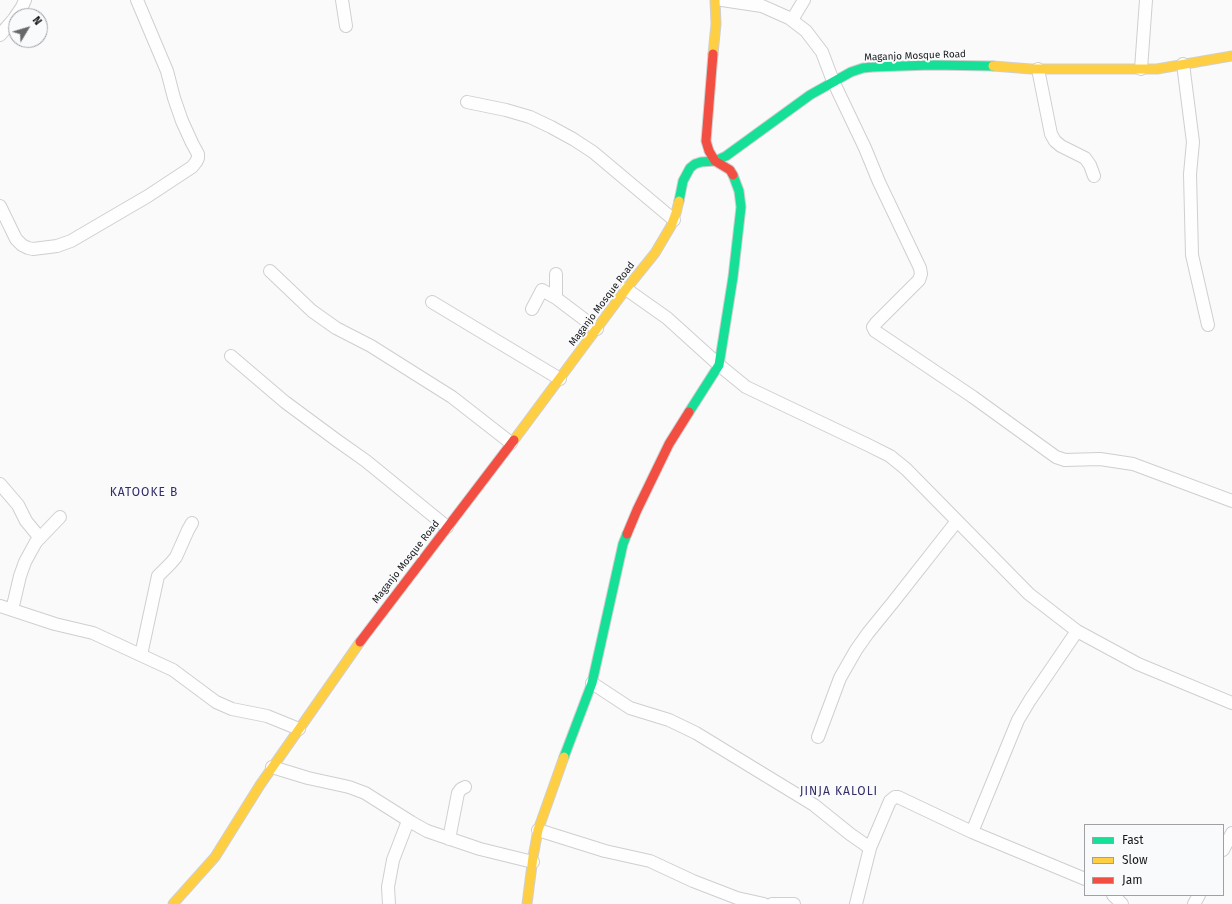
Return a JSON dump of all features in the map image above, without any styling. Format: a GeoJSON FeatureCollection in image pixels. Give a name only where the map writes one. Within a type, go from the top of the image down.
{"type":"FeatureCollection","features":[{"type":"Feature","properties":{"kind":"street"},"geometry":{"type":"LineString","coordinates":[[0,35],[14,19],[24,0]]}},
{"type":"Feature","properties":{"kind":"street"},"geometry":{"type":"LineString","coordinates":[[0,206],[16,239],[22,245],[33,249],[57,246],[71,241],[148,196],[192,167],[196,162],[198,154],[182,120],[174,98],[167,71],[137,0]]}},
{"type":"Feature","properties":{"kind":"street"},"geometry":{"type":"LineString","coordinates":[[342,0],[346,26]]}},
{"type":"Feature","properties":{"kind":"street"},"geometry":{"type":"LineString","coordinates":[[527,904],[538,830],[592,683],[623,544],[669,444],[719,366],[734,277],[741,207],[737,186],[730,170],[716,161],[708,150],[706,141],[716,24],[715,0]]}},
{"type":"Feature","properties":{"kind":"street"},"geometry":{"type":"LineString","coordinates":[[722,0],[762,6],[790,18],[806,31],[822,52],[833,81],[920,268],[921,274],[919,280],[876,323],[873,327],[874,331],[973,397],[1056,457],[1065,460],[1100,460],[1133,464],[1232,501]]}},
{"type":"Feature","properties":{"kind":"street"},"geometry":{"type":"LineString","coordinates":[[792,20],[804,0]]}},
{"type":"Feature","properties":{"kind":"street"},"geometry":{"type":"LineString","coordinates":[[1141,69],[1146,0]]}},
{"type":"Feature","properties":{"kind":"street","name":"Maganjo Mosque Road"},"geometry":{"type":"LineString","coordinates":[[173,904],[215,857],[272,767],[370,627],[560,379],[626,289],[655,253],[674,220],[681,197],[684,180],[690,168],[701,162],[716,161],[734,151],[810,95],[833,81],[863,68],[982,65],[1038,69],[1157,69],[1232,56]]}},
{"type":"Feature","properties":{"kind":"street"},"geometry":{"type":"LineString","coordinates":[[1183,64],[1193,142],[1190,174],[1192,255],[1208,325]]}},
{"type":"Feature","properties":{"kind":"street"},"geometry":{"type":"LineString","coordinates":[[1038,69],[1051,134],[1055,142],[1085,158],[1090,165],[1094,176]]}},
{"type":"Feature","properties":{"kind":"street"},"geometry":{"type":"LineString","coordinates":[[467,102],[506,110],[530,117],[573,139],[593,152],[674,220]]}},
{"type":"Feature","properties":{"kind":"street"},"geometry":{"type":"LineString","coordinates":[[270,272],[312,311],[336,328],[371,346],[452,397],[511,443]]}},
{"type":"Feature","properties":{"kind":"street"},"geometry":{"type":"LineString","coordinates":[[556,274],[556,298]]}},
{"type":"Feature","properties":{"kind":"street"},"geometry":{"type":"LineString","coordinates":[[626,289],[667,318],[719,366],[746,388],[890,456],[906,469],[1029,594],[1077,631],[1138,664],[1232,703]]}},
{"type":"Feature","properties":{"kind":"street"},"geometry":{"type":"LineString","coordinates":[[532,309],[542,290],[556,298],[597,329]]}},
{"type":"Feature","properties":{"kind":"street"},"geometry":{"type":"LineString","coordinates":[[432,302],[560,379]]}},
{"type":"Feature","properties":{"kind":"street"},"geometry":{"type":"LineString","coordinates":[[231,356],[285,402],[366,461],[447,527]]}},
{"type":"Feature","properties":{"kind":"street"},"geometry":{"type":"LineString","coordinates":[[0,484],[18,505],[26,521],[40,538]]}},
{"type":"Feature","properties":{"kind":"street"},"geometry":{"type":"LineString","coordinates":[[12,610],[25,562],[40,538],[60,517]]}},
{"type":"Feature","properties":{"kind":"street"},"geometry":{"type":"LineString","coordinates":[[818,737],[840,678],[856,650],[957,521]]}},
{"type":"Feature","properties":{"kind":"street"},"geometry":{"type":"LineString","coordinates":[[142,655],[158,576],[176,557],[192,523]]}},
{"type":"Feature","properties":{"kind":"street"},"geometry":{"type":"LineString","coordinates":[[0,606],[55,624],[93,633],[173,670],[216,702],[232,709],[267,716],[299,729]]}},
{"type":"Feature","properties":{"kind":"street"},"geometry":{"type":"LineString","coordinates":[[972,832],[1018,720],[1077,631]]}},
{"type":"Feature","properties":{"kind":"street"},"geometry":{"type":"LineString","coordinates":[[592,683],[630,708],[669,720],[696,733],[814,805],[870,848]]}},
{"type":"Feature","properties":{"kind":"street"},"geometry":{"type":"LineString","coordinates":[[272,767],[308,778],[349,786],[365,793],[408,821],[427,831],[449,839],[533,862]]}},
{"type":"Feature","properties":{"kind":"street"},"geometry":{"type":"LineString","coordinates":[[449,839],[458,793],[460,789],[465,787]]}},
{"type":"Feature","properties":{"kind":"street"},"geometry":{"type":"LineString","coordinates":[[856,904],[870,848],[890,801],[898,797],[972,832],[1084,879]]}},
{"type":"Feature","properties":{"kind":"street"},"geometry":{"type":"LineString","coordinates":[[389,904],[388,887],[393,860],[408,821]]}},
{"type":"Feature","properties":{"kind":"street"},"geometry":{"type":"LineString","coordinates":[[538,830],[605,851],[650,861],[692,881],[729,895],[764,904]]}},
{"type":"Feature","properties":{"kind":"street"},"geometry":{"type":"LineString","coordinates":[[1224,848],[1232,833]]}},
{"type":"Feature","properties":{"kind":"street"},"geometry":{"type":"LineString","coordinates":[[1114,896],[1122,904]]}},
{"type":"Feature","properties":{"kind":"street"},"geometry":{"type":"LineString","coordinates":[[772,904],[794,904]]}},
{"type":"Feature","properties":{"kind":"traffic: fast"},"geometry":{"type":"LineString","coordinates":[[679,201],[683,181],[690,168],[695,164],[715,161],[726,156],[810,95],[851,72],[863,68],[873,67],[931,65],[993,66]]}},
{"type":"Feature","properties":{"kind":"traffic: fast"},"geometry":{"type":"LineString","coordinates":[[689,412],[719,365],[733,277],[741,207],[739,191],[733,175]]}},
{"type":"Feature","properties":{"kind":"traffic: fast"},"geometry":{"type":"LineString","coordinates":[[564,757],[592,683],[623,544],[627,534]]}},
{"type":"Feature","properties":{"kind":"traffic: slow"},"geometry":{"type":"LineString","coordinates":[[713,54],[716,24],[715,0]]}},
{"type":"Feature","properties":{"kind":"traffic: slow"},"geometry":{"type":"LineString","coordinates":[[993,66],[1031,69],[1157,69],[1232,56]]}},
{"type":"Feature","properties":{"kind":"traffic: slow"},"geometry":{"type":"LineString","coordinates":[[514,440],[626,289],[655,253],[671,226],[679,201]]}},
{"type":"Feature","properties":{"kind":"traffic: slow"},"geometry":{"type":"LineString","coordinates":[[173,904],[215,857],[260,785],[360,642]]}},
{"type":"Feature","properties":{"kind":"traffic: slow"},"geometry":{"type":"LineString","coordinates":[[527,904],[538,830],[564,757]]}},
{"type":"Feature","properties":{"kind":"traffic: jam"},"geometry":{"type":"LineString","coordinates":[[713,54],[706,141],[709,151],[715,161],[730,170],[733,175]]}},
{"type":"Feature","properties":{"kind":"traffic: jam"},"geometry":{"type":"LineString","coordinates":[[627,534],[669,444],[689,412]]}},
{"type":"Feature","properties":{"kind":"traffic: jam"},"geometry":{"type":"LineString","coordinates":[[360,642],[514,440]]}},
{"type":"Feature","properties":{"kind":"district","name":"KATOOKE B"},"geometry":{"type":"Point","coordinates":[144,493]}},
{"type":"Feature","properties":{"kind":"district","name":"JINJA KALOLI"},"geometry":{"type":"Point","coordinates":[839,792]}}]}
